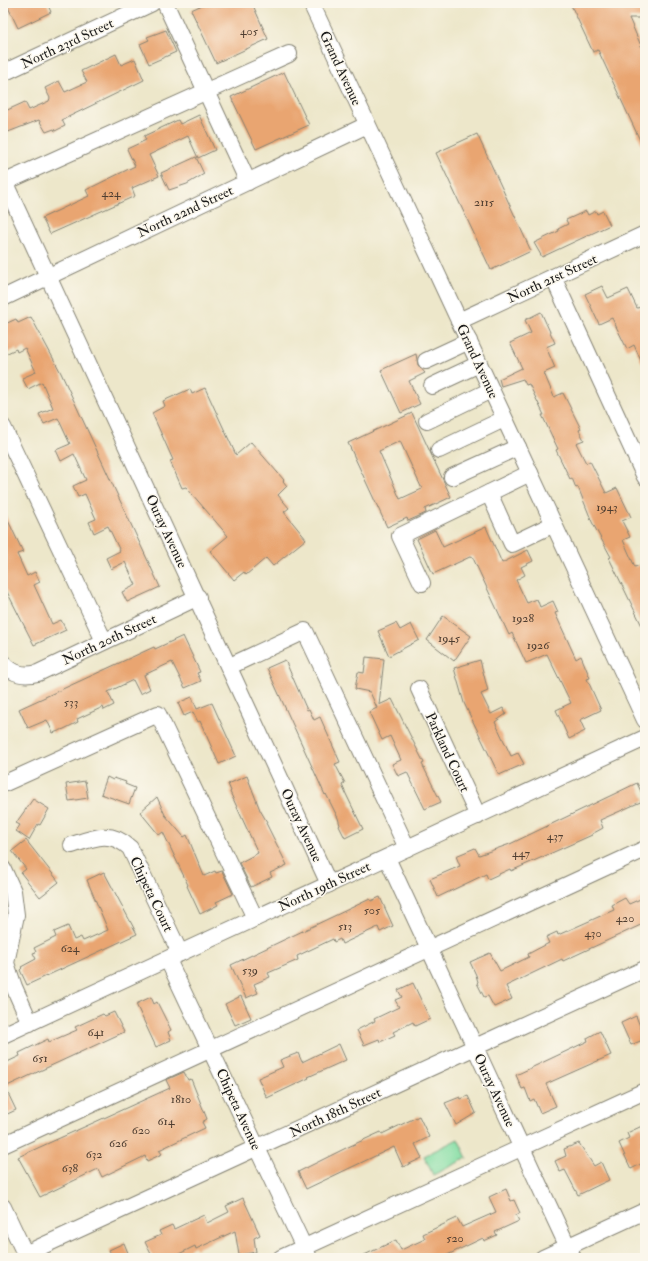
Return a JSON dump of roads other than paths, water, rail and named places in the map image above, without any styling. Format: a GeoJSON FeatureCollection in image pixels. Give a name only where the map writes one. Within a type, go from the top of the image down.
{"type":"FeatureCollection","features":[{"type":"Feature","properties":{"kind":"street","name":"North 23rd Street"},"geometry":{"type":"LineString","coordinates":[[3,73],[152,3]]}},
{"type":"Feature","properties":{"kind":"street"},"geometry":{"type":"LineString","coordinates":[[165,3],[248,182]]}},
{"type":"Feature","properties":{"kind":"street","name":"Grand Avenue"},"geometry":{"type":"LineString","coordinates":[[311,3],[504,419],[644,714]]}},
{"type":"Feature","properties":{"kind":"street"},"geometry":{"type":"LineString","coordinates":[[3,182],[288,54]]}},
{"type":"Feature","properties":{"kind":"street","name":"North 22nd Street"},"geometry":{"type":"LineString","coordinates":[[3,298],[367,125]]}},
{"type":"Feature","properties":{"kind":"street","name":"Ouray Avenue"},"geometry":{"type":"LineString","coordinates":[[3,182],[198,597],[329,884]]}},
{"type":"Feature","properties":{"kind":"street","name":"North 21st Street"},"geometry":{"type":"LineString","coordinates":[[459,321],[645,234]]}},
{"type":"Feature","properties":{"kind":"street"},"geometry":{"type":"LineString","coordinates":[[553,277],[645,477]]}},
{"type":"Feature","properties":{"kind":"street"},"geometry":{"type":"LineString","coordinates":[[426,361],[468,342]]}},
{"type":"Feature","properties":{"kind":"street"},"geometry":{"type":"LineString","coordinates":[[432,386],[479,364]]}},
{"type":"Feature","properties":{"kind":"street"},"geometry":{"type":"LineString","coordinates":[[427,421],[491,390]]}},
{"type":"Feature","properties":{"kind":"street"},"geometry":{"type":"LineString","coordinates":[[439,450],[504,419]]}},
{"type":"Feature","properties":{"kind":"street"},"geometry":{"type":"LineString","coordinates":[[3,427],[104,641]]}},
{"type":"Feature","properties":{"kind":"street"},"geometry":{"type":"LineString","coordinates":[[452,477],[518,447]]}},
{"type":"Feature","properties":{"kind":"street"},"geometry":{"type":"LineString","coordinates":[[422,584],[400,536],[530,474]]}},
{"type":"Feature","properties":{"kind":"street"},"geometry":{"type":"LineString","coordinates":[[489,493],[512,544],[554,524]]}},
{"type":"Feature","properties":{"kind":"street","name":"North 20th Street"},"geometry":{"type":"LineString","coordinates":[[3,663],[10,671],[18,674],[28,675],[38,673],[198,597]]}},
{"type":"Feature","properties":{"kind":"street"},"geometry":{"type":"LineString","coordinates":[[230,666],[305,631],[407,848]]}},
{"type":"Feature","properties":{"kind":"street","name":"Parkland Court"},"geometry":{"type":"LineString","coordinates":[[419,689],[478,816]]}},
{"type":"Feature","properties":{"kind":"street"},"geometry":{"type":"LineString","coordinates":[[3,784],[158,714],[255,918]]}},
{"type":"Feature","properties":{"kind":"street","name":"North 19th Street"},"geometry":{"type":"LineString","coordinates":[[3,1036],[645,738]]}},
{"type":"Feature","properties":{"kind":"street","name":"Chipeta Court"},"geometry":{"type":"LineString","coordinates":[[72,845],[88,840],[110,837],[121,840],[130,848],[174,956]]}},
{"type":"Feature","properties":{"kind":"street"},"geometry":{"type":"LineString","coordinates":[[3,1145],[645,849]]}},
{"type":"Feature","properties":{"kind":"street","name":"Ouray Avenue"},"geometry":{"type":"LineString","coordinates":[[387,858],[571,1252]]}},
{"type":"Feature","properties":{"kind":"street"},"geometry":{"type":"LineString","coordinates":[[3,869],[13,891],[16,915],[6,963],[14,987],[30,1023]]}},
{"type":"Feature","properties":{"kind":"street","name":"Chipeta Avenue"},"geometry":{"type":"LineString","coordinates":[[174,956],[211,1050],[307,1253]]}},
{"type":"Feature","properties":{"kind":"street","name":"North 18th Street"},"geometry":{"type":"LineString","coordinates":[[26,1256],[645,969]]}},
{"type":"Feature","properties":{"kind":"street"},"geometry":{"type":"LineString","coordinates":[[281,1258],[307,1253],[522,1147],[645,1090]]}},
{"type":"Feature","properties":{"kind":"street"},"geometry":{"type":"LineString","coordinates":[[3,1207],[26,1256]]}},
{"type":"Feature","properties":{"kind":"street"},"geometry":{"type":"LineString","coordinates":[[543,1258],[571,1252],[645,1211]]}}]}
